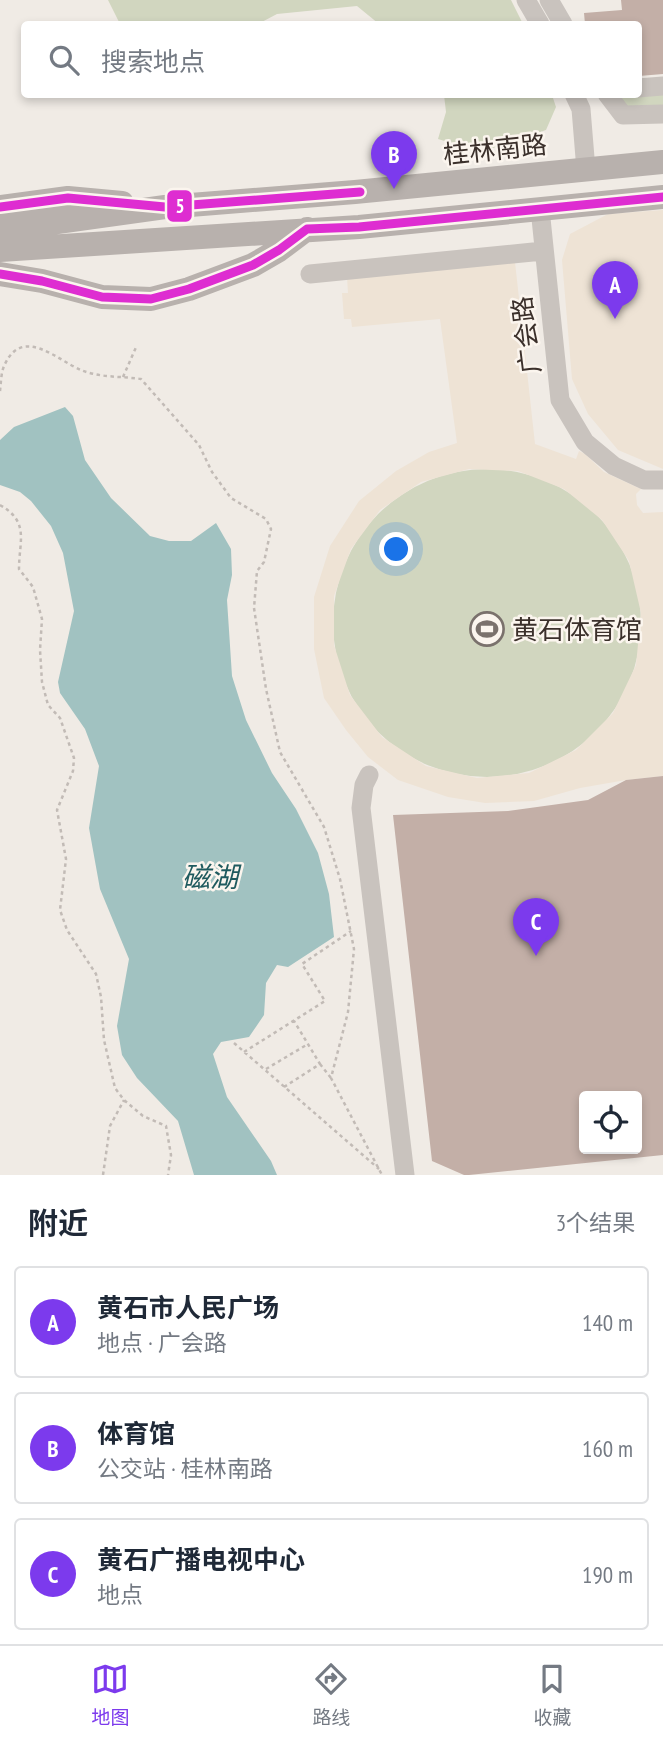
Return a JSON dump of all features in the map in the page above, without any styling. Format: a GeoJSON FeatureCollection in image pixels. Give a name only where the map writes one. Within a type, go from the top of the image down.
{"type":"FeatureCollection","features":[{"type":"Feature","properties":{"kind":"main road","name":"桂林南路"},"geometry":{"type":"LineString","coordinates":[[164,207],[355,192],[663,162]]}},
{"type":"Feature","properties":{"kind":"main road"},"geometry":{"type":"LineString","coordinates":[[0,230],[28,237],[359,227],[663,197]]}},
{"type":"Feature","properties":{"kind":"main road"},"geometry":{"type":"LineString","coordinates":[[0,207],[68,198],[164,207]]}},
{"type":"Feature","properties":{"kind":"main road"},"geometry":{"type":"LineString","coordinates":[[0,250],[28,237],[164,207]]}},
{"type":"Feature","properties":{"kind":"main road"},"geometry":{"type":"LineString","coordinates":[[0,274],[42,281],[102,297],[151,299],[188,289],[253,265],[307,229]]}},
{"type":"Feature","properties":{"kind":"street"},"geometry":{"type":"LineString","coordinates":[[526,0],[538,21]]}},
{"type":"Feature","properties":{"kind":"street"},"geometry":{"type":"LineString","coordinates":[[549,0],[561,21]]}},
{"type":"Feature","properties":{"kind":"street"},"geometry":{"type":"LineString","coordinates":[[642,88],[663,86]]}},
{"type":"Feature","properties":{"kind":"street"},"geometry":{"type":"LineString","coordinates":[[576,98],[581,109],[586,170]]}},
{"type":"Feature","properties":{"kind":"street"},"geometry":{"type":"LineString","coordinates":[[610,98],[623,115],[663,114]]}},
{"type":"Feature","properties":{"kind":"street","name":"广会路"},"geometry":{"type":"LineString","coordinates":[[540,209],[559,400],[585,442],[614,466],[644,480],[663,481]]}},
{"type":"Feature","properties":{"kind":"street"},"geometry":{"type":"LineString","coordinates":[[310,274],[543,251]]}},
{"type":"Feature","properties":{"kind":"street"},"geometry":{"type":"LineString","coordinates":[[369,775],[364,785],[361,808],[405,1175]]}},
{"type":"Feature","properties":{"kind":"path"},"geometry":{"type":"LineString","coordinates":[[123,376],[137,345]]}},
{"type":"Feature","properties":{"kind":"path"},"geometry":{"type":"LineString","coordinates":[[0,391],[5,364],[16,350],[26,346],[37,347],[81,370],[102,376],[141,379],[199,445],[212,472],[231,498],[266,519],[271,529],[264,562],[257,571],[254,608],[266,689],[280,752],[324,827],[340,879],[354,949],[348,1012],[331,1078]]}},
{"type":"Feature","properties":{"kind":"path"},"geometry":{"type":"LineString","coordinates":[[0,505],[10,511],[22,530],[19,569],[33,587],[42,619],[42,682],[48,705],[60,718],[74,758],[74,771],[57,810],[66,859],[60,910],[67,930],[96,974],[107,1061],[115,1088],[124,1100],[143,1116],[166,1126],[171,1155],[168,1175]]}},
{"type":"Feature","properties":{"kind":"path"},"geometry":{"type":"LineString","coordinates":[[244,1052],[325,1001],[302,964],[351,931]]}},
{"type":"Feature","properties":{"kind":"path"},"geometry":{"type":"LineString","coordinates":[[294,1021],[331,1078],[381,1173]]}},
{"type":"Feature","properties":{"kind":"path"},"geometry":{"type":"LineString","coordinates":[[233,1043],[381,1173]]}},
{"type":"Feature","properties":{"kind":"path"},"geometry":{"type":"LineString","coordinates":[[265,1070],[308,1044]]}},
{"type":"Feature","properties":{"kind":"path"},"geometry":{"type":"LineString","coordinates":[[284,1087],[320,1064]]}},
{"type":"Feature","properties":{"kind":"path"},"geometry":{"type":"LineString","coordinates":[[103,1175],[110,1126],[124,1100]]}},
{"type":"Feature","properties":{"kind":"green space"},"geometry":{"type":"Polygon","coordinates":[[[108,0],[511,0],[522,21],[375,21],[357,6],[277,14],[264,21],[118,21],[108,0]]]}},
{"type":"Feature","properties":{"kind":"green space"},"geometry":{"type":"Polygon","coordinates":[[[663,91],[663,109],[627,111],[616,98],[642,98],[642,93],[663,91]]]}},
{"type":"Feature","properties":{"kind":"green space"},"geometry":{"type":"Polygon","coordinates":[[[444,98],[553,98],[556,107],[546,130],[481,152],[438,139],[446,112],[444,98]]]}},
{"type":"Feature","properties":{"kind":"green space","name":"黄石体育馆"},"geometry":{"type":"Polygon","coordinates":[[[487,469],[517,472],[546,481],[572,495],[596,514],[615,538],[629,564],[638,593],[641,623],[638,653],[629,682],[615,708],[596,732],[572,751],[546,765],[517,774],[487,777],[457,774],[428,765],[402,751],[378,732],[359,708],[345,682],[336,653],[333,623],[336,593],[345,564],[359,538],[378,514],[402,495],[428,481],[457,472],[487,469]]]}},
{"type":"Feature","properties":{"kind":"shaded area"},"geometry":{"type":"Polygon","coordinates":[[[663,210],[663,469],[618,450],[588,414],[572,379],[562,260],[570,234],[608,214],[663,210]]]}},
{"type":"Feature","properties":{"kind":"shaded area"},"geometry":{"type":"Polygon","coordinates":[[[515,262],[535,444],[576,459],[579,451],[585,454],[604,472],[641,489],[636,494],[637,505],[643,513],[663,512],[663,776],[580,788],[534,801],[485,803],[448,797],[398,780],[368,757],[324,698],[314,649],[314,597],[330,546],[359,501],[396,471],[429,452],[457,443],[440,319],[352,327],[351,319],[344,319],[342,293],[348,293],[347,277],[515,262]],[[469,469],[421,482],[380,510],[351,549],[334,596],[334,645],[350,695],[382,737],[426,766],[477,778],[529,773],[576,750],[613,713],[636,665],[641,613],[629,561],[602,520],[564,489],[518,471],[469,469]]]}},
{"type":"Feature","properties":{"kind":"water","name":"磁湖"},"geometry":{"type":"Polygon","coordinates":[[[65,407],[73,416],[85,460],[111,498],[150,536],[169,541],[191,541],[216,523],[231,549],[232,575],[227,600],[232,676],[246,720],[272,773],[296,809],[318,853],[329,894],[334,937],[288,967],[277,965],[266,983],[264,1015],[249,1037],[221,1042],[213,1054],[227,1097],[271,1161],[277,1175],[194,1175],[178,1121],[137,1078],[122,1055],[117,1026],[129,959],[100,889],[89,828],[99,766],[85,729],[60,693],[58,682],[74,611],[63,553],[51,526],[31,501],[20,492],[0,485],[0,440],[14,427],[65,407]]]}},
{"type":"Feature","properties":{"kind":"building"},"geometry":{"type":"Polygon","coordinates":[[[621,0],[663,0],[663,74],[642,76],[642,21],[585,21],[584,13],[622,10],[621,0]]]}},
{"type":"Feature","properties":{"kind":"building"},"geometry":{"type":"Polygon","coordinates":[[[663,776],[663,1155],[464,1175],[432,1161],[393,815],[508,811],[588,800],[626,780],[663,776]]]}},
{"type":"Feature","properties":{"kind":"transit line","name":"5"},"geometry":{"type":"LineString","coordinates":[[0,207],[68,198],[165,207],[360,192]]}},
{"type":"Feature","properties":{"kind":"transit line","name":"5"},"geometry":{"type":"LineString","coordinates":[[0,274],[42,281],[102,297],[151,299],[189,289],[253,265],[307,229],[359,227],[663,197]]}},
{"type":"Feature","properties":{"kind":"place","name":"体育馆"},"geometry":{"type":"Point","coordinates":[394,189]}},
{"type":"Feature","properties":{"kind":"place","name":"黄石市人民广场"},"geometry":{"type":"Point","coordinates":[615,319]}},
{"type":"Feature","properties":{"kind":"place","name":"黄石体育馆"},"geometry":{"type":"Point","coordinates":[487,629]}},
{"type":"Feature","properties":{"kind":"place","name":"黄石广播电视中心"},"geometry":{"type":"Point","coordinates":[536,956]}}]}
